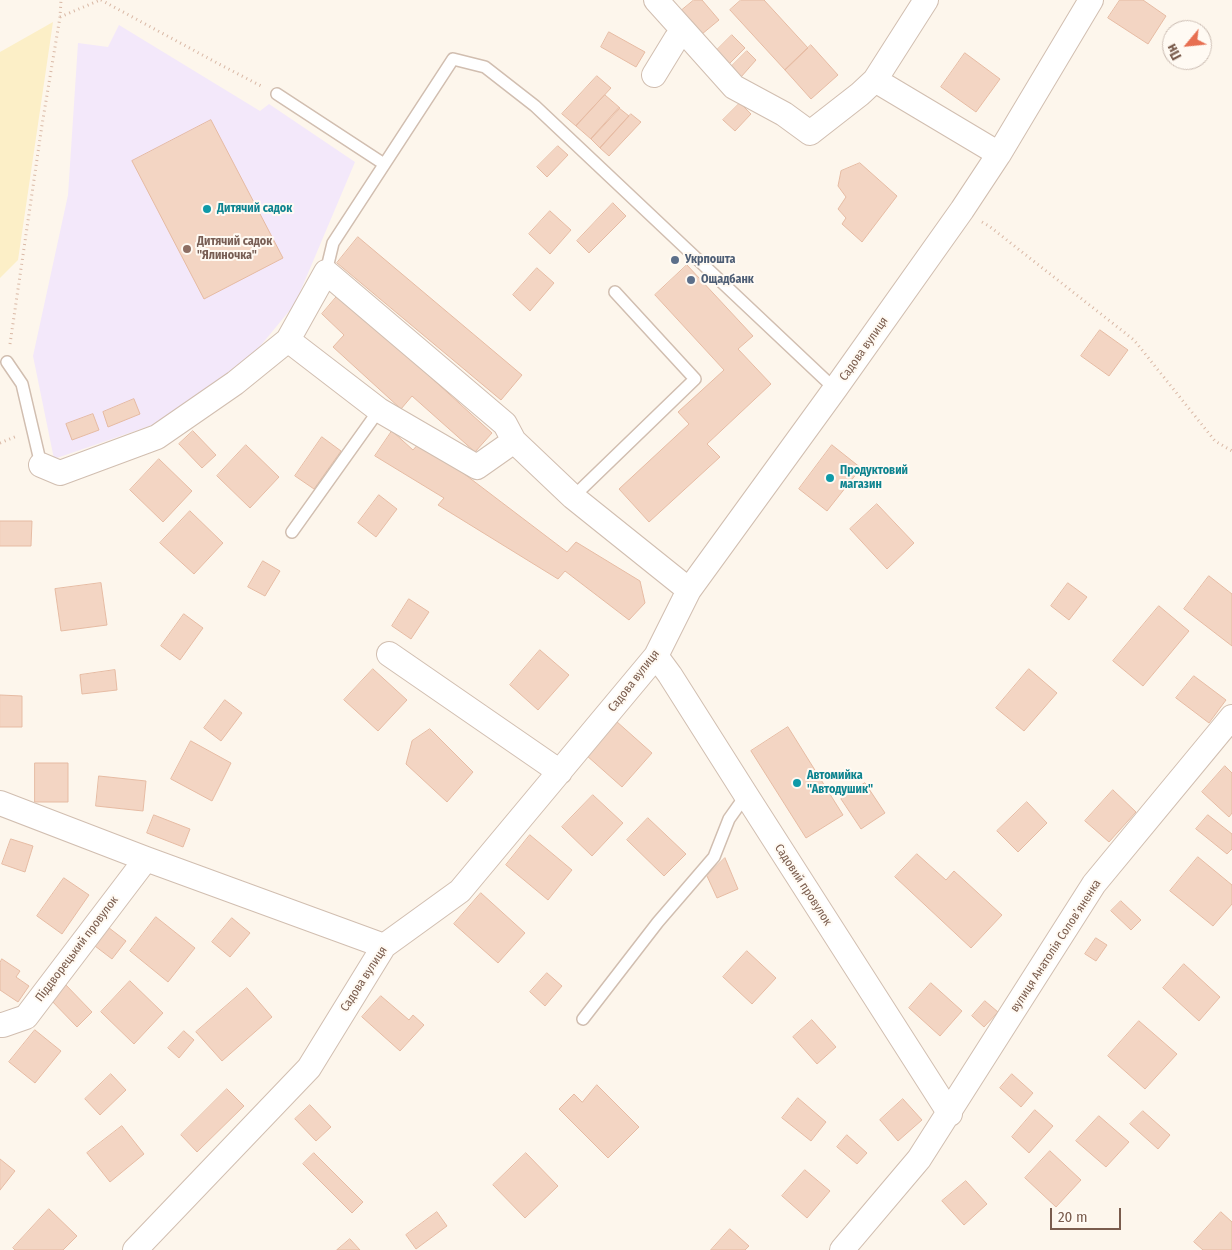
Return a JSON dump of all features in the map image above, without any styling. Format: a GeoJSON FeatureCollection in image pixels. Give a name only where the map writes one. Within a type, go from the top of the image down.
{"type":"FeatureCollection","features":[{"type":"Feature","properties":{"kind":"street"},"geometry":{"type":"LineString","coordinates":[[656,0],[734,87],[784,114],[810,133],[875,80],[926,0]]}},
{"type":"Feature","properties":{"kind":"street","name":"Садова вулиця"},"geometry":{"type":"LineString","coordinates":[[135,1250],[309,1068],[384,946],[460,891],[656,656],[689,590],[962,210],[999,154],[1091,0]]}},
{"type":"Feature","properties":{"kind":"street"},"geometry":{"type":"LineString","coordinates":[[654,75],[683,30]]}},
{"type":"Feature","properties":{"kind":"street"},"geometry":{"type":"LineString","coordinates":[[875,80],[999,154]]}},
{"type":"Feature","properties":{"kind":"street"},"geometry":{"type":"LineString","coordinates":[[41,465],[60,472],[158,437],[235,383],[288,340],[326,272],[505,424],[514,441],[573,497],[689,590]]}},
{"type":"Feature","properties":{"kind":"street"},"geometry":{"type":"LineString","coordinates":[[288,340],[379,410],[477,466],[514,441]]}},
{"type":"Feature","properties":{"kind":"street"},"geometry":{"type":"LineString","coordinates":[[389,654],[560,772]]}},
{"type":"Feature","properties":{"kind":"street","name":"Садовий провулок"},"geometry":{"type":"LineString","coordinates":[[656,656],[670,675],[950,1114]]}},
{"type":"Feature","properties":{"kind":"street","name":"вулиця Анатолія Соловʼяненка"},"geometry":{"type":"LineString","coordinates":[[842,1250],[920,1160],[1094,884],[1232,717]]}},
{"type":"Feature","properties":{"kind":"street"},"geometry":{"type":"LineString","coordinates":[[0,803],[146,859],[384,946]]}},
{"type":"Feature","properties":{"kind":"street","name":"Піддворецький провулок"},"geometry":{"type":"LineString","coordinates":[[0,1025],[26,1017],[146,859]]}},
{"type":"Feature","properties":{"kind":"lane"},"geometry":{"type":"LineString","coordinates":[[326,272],[332,243],[453,59],[485,68],[536,106],[835,389]]}},
{"type":"Feature","properties":{"kind":"lane"},"geometry":{"type":"LineString","coordinates":[[277,94],[384,164]]}},
{"type":"Feature","properties":{"kind":"lane"},"geometry":{"type":"LineString","coordinates":[[573,497],[695,379],[616,292]]}},
{"type":"Feature","properties":{"kind":"lane"},"geometry":{"type":"LineString","coordinates":[[7,362],[22,384],[41,465]]}},
{"type":"Feature","properties":{"kind":"lane"},"geometry":{"type":"LineString","coordinates":[[292,532],[379,410]]}},
{"type":"Feature","properties":{"kind":"lane"},"geometry":{"type":"LineString","coordinates":[[583,1019],[658,922],[714,857],[729,819],[746,795]]}},
{"type":"Feature","properties":{"kind":"path"},"geometry":{"type":"LineString","coordinates":[[7,362],[60,17],[60,0]]}},
{"type":"Feature","properties":{"kind":"path"},"geometry":{"type":"LineString","coordinates":[[60,17],[101,0],[277,94]]}},
{"type":"Feature","properties":{"kind":"path"},"geometry":{"type":"LineString","coordinates":[[962,210],[989,226],[1134,340],[1215,441],[1232,451]]}},
{"type":"Feature","properties":{"kind":"shaded area","name":"Дитячий садок \"Ялиночка\""},"geometry":{"type":"Polygon","coordinates":[[[119,25],[260,111],[269,104],[355,162],[295,304],[243,367],[164,421],[54,459],[33,356],[68,195],[78,43],[108,47],[119,25]]]}},
{"type":"Feature","properties":{"kind":"sand"},"geometry":{"type":"Polygon","coordinates":[[[53,22],[18,260],[0,278],[0,52],[53,22]]]}},
{"type":"Feature","properties":{"kind":"building"},"geometry":{"type":"Polygon","coordinates":[[[694,0],[702,0],[719,20],[696,39],[676,15],[694,0]]]}},
{"type":"Feature","properties":{"kind":"building"},"geometry":{"type":"Polygon","coordinates":[[[741,0],[764,0],[808,48],[785,70],[730,10],[741,0]]]}},
{"type":"Feature","properties":{"kind":"building"},"geometry":{"type":"Polygon","coordinates":[[[1120,0],[1143,0],[1166,16],[1148,44],[1108,18],[1120,0]]]}},
{"type":"Feature","properties":{"kind":"building"},"geometry":{"type":"Polygon","coordinates":[[[609,32],[645,52],[636,67],[601,47],[609,32]]]}},
{"type":"Feature","properties":{"kind":"building"},"geometry":{"type":"Polygon","coordinates":[[[732,35],[745,48],[725,68],[712,55],[732,35]]]}},
{"type":"Feature","properties":{"kind":"building"},"geometry":{"type":"Polygon","coordinates":[[[811,45],[838,75],[811,99],[785,70],[811,45]]]}},
{"type":"Feature","properties":{"kind":"building"},"geometry":{"type":"Polygon","coordinates":[[[747,51],[756,60],[741,77],[731,67],[747,51]]]}},
{"type":"Feature","properties":{"kind":"building"},"geometry":{"type":"Polygon","coordinates":[[[965,53],[1000,79],[976,112],[941,87],[965,53]]]}},
{"type":"Feature","properties":{"kind":"building"},"geometry":{"type":"Polygon","coordinates":[[[597,76],[611,88],[576,126],[562,114],[597,76]]]}},
{"type":"Feature","properties":{"kind":"building"},"geometry":{"type":"Polygon","coordinates":[[[605,95],[620,108],[591,139],[576,126],[605,95]]]}},
{"type":"Feature","properties":{"kind":"building"},"geometry":{"type":"Polygon","coordinates":[[[740,103],[751,114],[735,131],[723,120],[740,103]]]}},
{"type":"Feature","properties":{"kind":"building"},"geometry":{"type":"Polygon","coordinates":[[[619,108],[629,116],[600,148],[591,139],[619,108]]]}},
{"type":"Feature","properties":{"kind":"building"},"geometry":{"type":"Polygon","coordinates":[[[631,114],[641,122],[609,156],[600,148],[631,114]]]}},
{"type":"Feature","properties":{"kind":"building","name":"Дитячий садок"},"geometry":{"type":"Polygon","coordinates":[[[211,120],[283,258],[204,299],[132,161],[211,120]]]}},
{"type":"Feature","properties":{"kind":"building"},"geometry":{"type":"Polygon","coordinates":[[[558,146],[568,155],[547,177],[537,167],[558,146]]]}},
{"type":"Feature","properties":{"kind":"building"},"geometry":{"type":"Polygon","coordinates":[[[860,163],[897,196],[862,242],[842,224],[846,218],[838,209],[846,197],[838,186],[841,171],[860,163]]]}},
{"type":"Feature","properties":{"kind":"building"},"geometry":{"type":"Polygon","coordinates":[[[613,203],[626,216],[589,253],[577,241],[613,203]]]}},
{"type":"Feature","properties":{"kind":"building"},"geometry":{"type":"Polygon","coordinates":[[[550,211],[571,230],[550,254],[529,234],[550,211]]]}},
{"type":"Feature","properties":{"kind":"building"},"geometry":{"type":"Polygon","coordinates":[[[358,237],[522,375],[501,400],[337,263],[358,237]]]}},
{"type":"Feature","properties":{"kind":"building"},"geometry":{"type":"Polygon","coordinates":[[[687,265],[753,336],[738,349],[771,384],[707,444],[720,457],[649,522],[619,489],[689,424],[678,412],[724,370],[655,295],[687,265]]]}},
{"type":"Feature","properties":{"kind":"building"},"geometry":{"type":"Polygon","coordinates":[[[537,268],[554,283],[530,311],[513,295],[537,268]]]}},
{"type":"Feature","properties":{"kind":"building"},"geometry":{"type":"Polygon","coordinates":[[[339,294],[492,433],[475,452],[412,396],[401,409],[333,347],[344,335],[322,314],[339,294]]]}},
{"type":"Feature","properties":{"kind":"building"},"geometry":{"type":"Polygon","coordinates":[[[1100,330],[1128,350],[1109,376],[1081,356],[1100,330]]]}},
{"type":"Feature","properties":{"kind":"building"},"geometry":{"type":"Polygon","coordinates":[[[134,399],[140,414],[108,427],[103,412],[134,399]]]}},
{"type":"Feature","properties":{"kind":"building"},"geometry":{"type":"Polygon","coordinates":[[[93,414],[99,430],[72,440],[66,424],[93,414]]]}},
{"type":"Feature","properties":{"kind":"building"},"geometry":{"type":"Polygon","coordinates":[[[193,431],[216,455],[202,468],[179,444],[193,431]]]}},
{"type":"Feature","properties":{"kind":"building"},"geometry":{"type":"Polygon","coordinates":[[[392,431],[413,450],[421,441],[567,552],[576,542],[640,581],[645,603],[629,620],[565,571],[558,579],[438,505],[444,498],[375,456],[392,431]]]}},
{"type":"Feature","properties":{"kind":"building"},"geometry":{"type":"Polygon","coordinates":[[[322,437],[341,451],[314,489],[295,476],[322,437]]]}},
{"type":"Feature","properties":{"kind":"building"},"geometry":{"type":"Polygon","coordinates":[[[246,445],[279,477],[250,508],[217,476],[246,445]]]}},
{"type":"Feature","properties":{"kind":"building","name":"Продуктовий магазин"},"geometry":{"type":"Polygon","coordinates":[[[832,445],[861,468],[827,511],[799,489],[832,445]]]}},
{"type":"Feature","properties":{"kind":"building"},"geometry":{"type":"Polygon","coordinates":[[[159,459],[192,491],[163,522],[130,490],[159,459]]]}},
{"type":"Feature","properties":{"kind":"building"},"geometry":{"type":"Polygon","coordinates":[[[379,495],[397,509],[376,537],[358,523],[379,495]]]}},
{"type":"Feature","properties":{"kind":"building"},"geometry":{"type":"Polygon","coordinates":[[[877,504],[914,543],[887,569],[850,529],[877,504]]]}},
{"type":"Feature","properties":{"kind":"building"},"geometry":{"type":"Polygon","coordinates":[[[190,511],[223,543],[194,574],[160,543],[190,511]]]}},
{"type":"Feature","properties":{"kind":"building"},"geometry":{"type":"Polygon","coordinates":[[[0,521],[32,521],[31,546],[0,546],[0,521]]]}},
{"type":"Feature","properties":{"kind":"building"},"geometry":{"type":"Polygon","coordinates":[[[263,561],[280,571],[265,596],[248,587],[263,561]]]}},
{"type":"Feature","properties":{"kind":"building"},"geometry":{"type":"Polygon","coordinates":[[[1209,576],[1232,594],[1232,646],[1184,609],[1209,576]]]}},
{"type":"Feature","properties":{"kind":"building"},"geometry":{"type":"Polygon","coordinates":[[[101,583],[107,625],[61,631],[55,589],[101,583]]]}},
{"type":"Feature","properties":{"kind":"building"},"geometry":{"type":"Polygon","coordinates":[[[1068,583],[1087,597],[1069,620],[1051,606],[1068,583]]]}},
{"type":"Feature","properties":{"kind":"building"},"geometry":{"type":"Polygon","coordinates":[[[409,599],[429,612],[411,639],[392,626],[409,599]]]}},
{"type":"Feature","properties":{"kind":"building"},"geometry":{"type":"Polygon","coordinates":[[[1159,606],[1189,631],[1143,686],[1113,661],[1159,606]]]}},
{"type":"Feature","properties":{"kind":"building"},"geometry":{"type":"Polygon","coordinates":[[[184,614],[203,628],[180,660],[161,646],[184,614]]]}},
{"type":"Feature","properties":{"kind":"building"},"geometry":{"type":"Polygon","coordinates":[[[540,650],[569,675],[538,710],[510,685],[540,650]]]}},
{"type":"Feature","properties":{"kind":"building"},"geometry":{"type":"Polygon","coordinates":[[[373,669],[407,700],[378,731],[344,700],[373,669]]]}},
{"type":"Feature","properties":{"kind":"building"},"geometry":{"type":"Polygon","coordinates":[[[1029,669],[1057,693],[1024,731],[996,708],[1029,669]]]}},
{"type":"Feature","properties":{"kind":"building"},"geometry":{"type":"Polygon","coordinates":[[[115,670],[117,690],[82,694],[80,675],[115,670]]]}},
{"type":"Feature","properties":{"kind":"building"},"geometry":{"type":"Polygon","coordinates":[[[1194,676],[1226,700],[1209,723],[1176,698],[1194,676]]]}},
{"type":"Feature","properties":{"kind":"building"},"geometry":{"type":"Polygon","coordinates":[[[0,695],[22,696],[22,727],[0,727],[0,695]]]}},
{"type":"Feature","properties":{"kind":"building"},"geometry":{"type":"Polygon","coordinates":[[[225,700],[242,713],[221,741],[204,728],[225,700]]]}},
{"type":"Feature","properties":{"kind":"building"},"geometry":{"type":"Polygon","coordinates":[[[616,721],[652,753],[622,787],[586,755],[616,721]]]}},
{"type":"Feature","properties":{"kind":"building","name":"Автомийка \"Автодушик\""},"geometry":{"type":"Polygon","coordinates":[[[788,727],[843,815],[806,838],[751,751],[788,727]]]}},
{"type":"Feature","properties":{"kind":"building"},"geometry":{"type":"Polygon","coordinates":[[[430,729],[473,772],[447,802],[406,764],[412,741],[430,729]]]}},
{"type":"Feature","properties":{"kind":"building"},"geometry":{"type":"Polygon","coordinates":[[[191,741],[231,763],[212,801],[171,779],[191,741]]]}},
{"type":"Feature","properties":{"kind":"building"},"geometry":{"type":"Polygon","coordinates":[[[35,763],[68,763],[68,802],[35,802],[35,763]]]}},
{"type":"Feature","properties":{"kind":"building"},"geometry":{"type":"Polygon","coordinates":[[[1225,766],[1232,773],[1232,813],[1229,817],[1202,792],[1225,766]]]}},
{"type":"Feature","properties":{"kind":"building"},"geometry":{"type":"Polygon","coordinates":[[[99,776],[146,781],[143,811],[96,806],[99,776]]]}},
{"type":"Feature","properties":{"kind":"building"},"geometry":{"type":"Polygon","coordinates":[[[865,783],[885,813],[861,829],[841,799],[865,783]]]}},
{"type":"Feature","properties":{"kind":"building"},"geometry":{"type":"Polygon","coordinates":[[[1113,790],[1136,812],[1109,842],[1085,821],[1113,790]]]}},
{"type":"Feature","properties":{"kind":"building"},"geometry":{"type":"Polygon","coordinates":[[[593,795],[623,823],[592,856],[562,827],[593,795]]]}},
{"type":"Feature","properties":{"kind":"building"},"geometry":{"type":"Polygon","coordinates":[[[1027,802],[1047,823],[1018,852],[997,831],[1027,802]]]}},
{"type":"Feature","properties":{"kind":"building"},"geometry":{"type":"Polygon","coordinates":[[[154,815],[190,829],[183,847],[147,833],[154,815]]]}},
{"type":"Feature","properties":{"kind":"building"},"geometry":{"type":"Polygon","coordinates":[[[1208,815],[1232,834],[1232,849],[1227,854],[1196,829],[1208,815]]]}},
{"type":"Feature","properties":{"kind":"building"},"geometry":{"type":"Polygon","coordinates":[[[648,818],[686,854],[664,876],[627,840],[648,818]]]}},
{"type":"Feature","properties":{"kind":"building"},"geometry":{"type":"Polygon","coordinates":[[[530,835],[572,870],[548,900],[506,865],[530,835]]]}},
{"type":"Feature","properties":{"kind":"building"},"geometry":{"type":"Polygon","coordinates":[[[11,839],[33,846],[25,872],[2,864],[11,839]]]}},
{"type":"Feature","properties":{"kind":"building"},"geometry":{"type":"Polygon","coordinates":[[[917,854],[946,880],[954,871],[1002,915],[971,948],[895,877],[917,854]]]}},
{"type":"Feature","properties":{"kind":"building"},"geometry":{"type":"Polygon","coordinates":[[[1198,857],[1232,885],[1232,904],[1213,926],[1170,891],[1198,857]]]}},
{"type":"Feature","properties":{"kind":"building"},"geometry":{"type":"Polygon","coordinates":[[[725,858],[738,889],[717,898],[707,876],[725,858]]]}},
{"type":"Feature","properties":{"kind":"building"},"geometry":{"type":"Polygon","coordinates":[[[64,878],[89,895],[62,934],[37,916],[64,878]]]}},
{"type":"Feature","properties":{"kind":"building"},"geometry":{"type":"Polygon","coordinates":[[[481,893],[525,933],[498,963],[454,924],[481,893]]]}},
{"type":"Feature","properties":{"kind":"building"},"geometry":{"type":"Polygon","coordinates":[[[1121,901],[1141,920],[1131,930],[1111,911],[1121,901]]]}},
{"type":"Feature","properties":{"kind":"building"},"geometry":{"type":"Polygon","coordinates":[[[156,917],[195,948],[168,982],[130,951],[156,917]]]}},
{"type":"Feature","properties":{"kind":"building"},"geometry":{"type":"Polygon","coordinates":[[[232,918],[250,933],[230,957],[212,942],[232,918]]]}},
{"type":"Feature","properties":{"kind":"building"},"geometry":{"type":"Polygon","coordinates":[[[104,924],[126,941],[112,959],[91,943],[104,924]]]}},
{"type":"Feature","properties":{"kind":"building"},"geometry":{"type":"Polygon","coordinates":[[[1096,938],[1107,945],[1096,961],[1085,954],[1096,938]]]}},
{"type":"Feature","properties":{"kind":"building"},"geometry":{"type":"Polygon","coordinates":[[[747,951],[776,978],[752,1004],[723,977],[747,951]]]}},
{"type":"Feature","properties":{"kind":"building"},"geometry":{"type":"Polygon","coordinates":[[[2,959],[20,971],[16,977],[29,986],[18,1002],[0,990],[0,963],[2,959]]]}},
{"type":"Feature","properties":{"kind":"building"},"geometry":{"type":"Polygon","coordinates":[[[1184,964],[1220,997],[1199,1021],[1163,988],[1184,964]]]}},
{"type":"Feature","properties":{"kind":"building"},"geometry":{"type":"Polygon","coordinates":[[[547,973],[562,986],[545,1006],[530,992],[547,973]]]}},
{"type":"Feature","properties":{"kind":"building"},"geometry":{"type":"Polygon","coordinates":[[[130,981],[163,1013],[134,1044],[101,1012],[130,981]]]}},
{"type":"Feature","properties":{"kind":"building"},"geometry":{"type":"Polygon","coordinates":[[[64,983],[92,1012],[77,1027],[49,998],[64,983]]]}},
{"type":"Feature","properties":{"kind":"building"},"geometry":{"type":"Polygon","coordinates":[[[931,983],[962,1011],[940,1036],[909,1008],[931,983]]]}},
{"type":"Feature","properties":{"kind":"building"},"geometry":{"type":"Polygon","coordinates":[[[247,988],[272,1017],[222,1061],[196,1032],[247,988]]]}},
{"type":"Feature","properties":{"kind":"building"},"geometry":{"type":"Polygon","coordinates":[[[381,996],[409,1020],[413,1015],[424,1025],[400,1051],[362,1017],[381,996]]]}},
{"type":"Feature","properties":{"kind":"building"},"geometry":{"type":"Polygon","coordinates":[[[985,1001],[998,1012],[984,1027],[972,1016],[985,1001]]]}},
{"type":"Feature","properties":{"kind":"building"},"geometry":{"type":"Polygon","coordinates":[[[812,1020],[836,1047],[817,1064],[793,1037],[812,1020]]]}},
{"type":"Feature","properties":{"kind":"building"},"geometry":{"type":"Polygon","coordinates":[[[1139,1021],[1177,1054],[1145,1089],[1108,1056],[1139,1021]]]}},
{"type":"Feature","properties":{"kind":"building"},"geometry":{"type":"Polygon","coordinates":[[[35,1030],[61,1051],[35,1083],[9,1062],[35,1030]]]}},
{"type":"Feature","properties":{"kind":"building"},"geometry":{"type":"Polygon","coordinates":[[[184,1031],[194,1040],[179,1058],[168,1048],[184,1031]]]}},
{"type":"Feature","properties":{"kind":"building"},"geometry":{"type":"Polygon","coordinates":[[[111,1074],[126,1090],[100,1115],[85,1099],[111,1074]]]}},
{"type":"Feature","properties":{"kind":"building"},"geometry":{"type":"Polygon","coordinates":[[[1012,1074],[1033,1093],[1021,1107],[1000,1088],[1012,1074]]]}},
{"type":"Feature","properties":{"kind":"building"},"geometry":{"type":"Polygon","coordinates":[[[597,1085],[639,1127],[608,1158],[559,1109],[574,1094],[582,1102],[597,1085]]]}},
{"type":"Feature","properties":{"kind":"building"},"geometry":{"type":"Polygon","coordinates":[[[227,1089],[244,1106],[197,1152],[181,1135],[227,1089]]]}},
{"type":"Feature","properties":{"kind":"building"},"geometry":{"type":"Polygon","coordinates":[[[798,1098],[826,1122],[811,1141],[782,1118],[798,1098]]]}},
{"type":"Feature","properties":{"kind":"building"},"geometry":{"type":"Polygon","coordinates":[[[903,1099],[922,1120],[898,1141],[880,1120],[903,1099]]]}},
{"type":"Feature","properties":{"kind":"building"},"geometry":{"type":"Polygon","coordinates":[[[310,1105],[331,1127],[316,1141],[295,1119],[310,1105]]]}},
{"type":"Feature","properties":{"kind":"building"},"geometry":{"type":"Polygon","coordinates":[[[1035,1110],[1053,1126],[1029,1153],[1012,1137],[1035,1110]]]}},
{"type":"Feature","properties":{"kind":"building"},"geometry":{"type":"Polygon","coordinates":[[[1143,1111],[1170,1135],[1158,1149],[1130,1124],[1143,1111]]]}},
{"type":"Feature","properties":{"kind":"building"},"geometry":{"type":"Polygon","coordinates":[[[1099,1116],[1129,1142],[1106,1167],[1076,1141],[1099,1116]]]}},
{"type":"Feature","properties":{"kind":"building"},"geometry":{"type":"Polygon","coordinates":[[[122,1126],[144,1154],[110,1182],[87,1153],[122,1126]]]}},
{"type":"Feature","properties":{"kind":"building"},"geometry":{"type":"Polygon","coordinates":[[[847,1135],[867,1153],[857,1164],[837,1147],[847,1135]]]}},
{"type":"Feature","properties":{"kind":"building"},"geometry":{"type":"Polygon","coordinates":[[[1050,1151],[1081,1180],[1056,1207],[1025,1178],[1050,1151]]]}},
{"type":"Feature","properties":{"kind":"building"},"geometry":{"type":"Polygon","coordinates":[[[314,1153],[363,1202],[352,1213],[303,1164],[314,1153]]]}},
{"type":"Feature","properties":{"kind":"building"},"geometry":{"type":"Polygon","coordinates":[[[526,1153],[558,1186],[525,1218],[493,1185],[526,1153]]]}},
{"type":"Feature","properties":{"kind":"building"},"geometry":{"type":"Polygon","coordinates":[[[0,1159],[15,1171],[0,1190],[0,1159]]]}},
{"type":"Feature","properties":{"kind":"building"},"geometry":{"type":"Polygon","coordinates":[[[805,1170],[830,1191],[807,1218],[782,1196],[805,1170]]]}},
{"type":"Feature","properties":{"kind":"building"},"geometry":{"type":"Polygon","coordinates":[[[966,1181],[987,1204],[964,1225],[942,1201],[966,1181]]]}},
{"type":"Feature","properties":{"kind":"building"},"geometry":{"type":"Polygon","coordinates":[[[49,1209],[77,1236],[63,1250],[15,1250],[13,1248],[49,1209]]]}},
{"type":"Feature","properties":{"kind":"building"},"geometry":{"type":"Polygon","coordinates":[[[437,1212],[447,1226],[416,1249],[406,1235],[437,1212]]]}},
{"type":"Feature","properties":{"kind":"building"},"geometry":{"type":"Polygon","coordinates":[[[1221,1212],[1232,1222],[1232,1250],[1203,1250],[1194,1242],[1221,1212]]]}},
{"type":"Feature","properties":{"kind":"building"},"geometry":{"type":"Polygon","coordinates":[[[730,1229],[749,1246],[745,1250],[711,1250],[730,1229]]]}},
{"type":"Feature","properties":{"kind":"building"},"geometry":{"type":"Polygon","coordinates":[[[350,1239],[360,1250],[337,1250],[350,1239]]]}},
{"type":"Feature","properties":{"kind":"place","name":"Дитячий садок"},"geometry":{"type":"Point","coordinates":[207,209]}},
{"type":"Feature","properties":{"kind":"place","name":"Дитячий садок \"Ялиночка\""},"geometry":{"type":"Point","coordinates":[187,249]}},
{"type":"Feature","properties":{"kind":"place","name":"Укрпошта"},"geometry":{"type":"Point","coordinates":[675,260]}},
{"type":"Feature","properties":{"kind":"place","name":"Ощадбанк"},"geometry":{"type":"Point","coordinates":[691,280]}},
{"type":"Feature","properties":{"kind":"place","name":"Продуктовий магазин"},"geometry":{"type":"Point","coordinates":[830,478]}},
{"type":"Feature","properties":{"kind":"place","name":"Автомийка \"Автодушик\""},"geometry":{"type":"Point","coordinates":[797,783]}}]}
